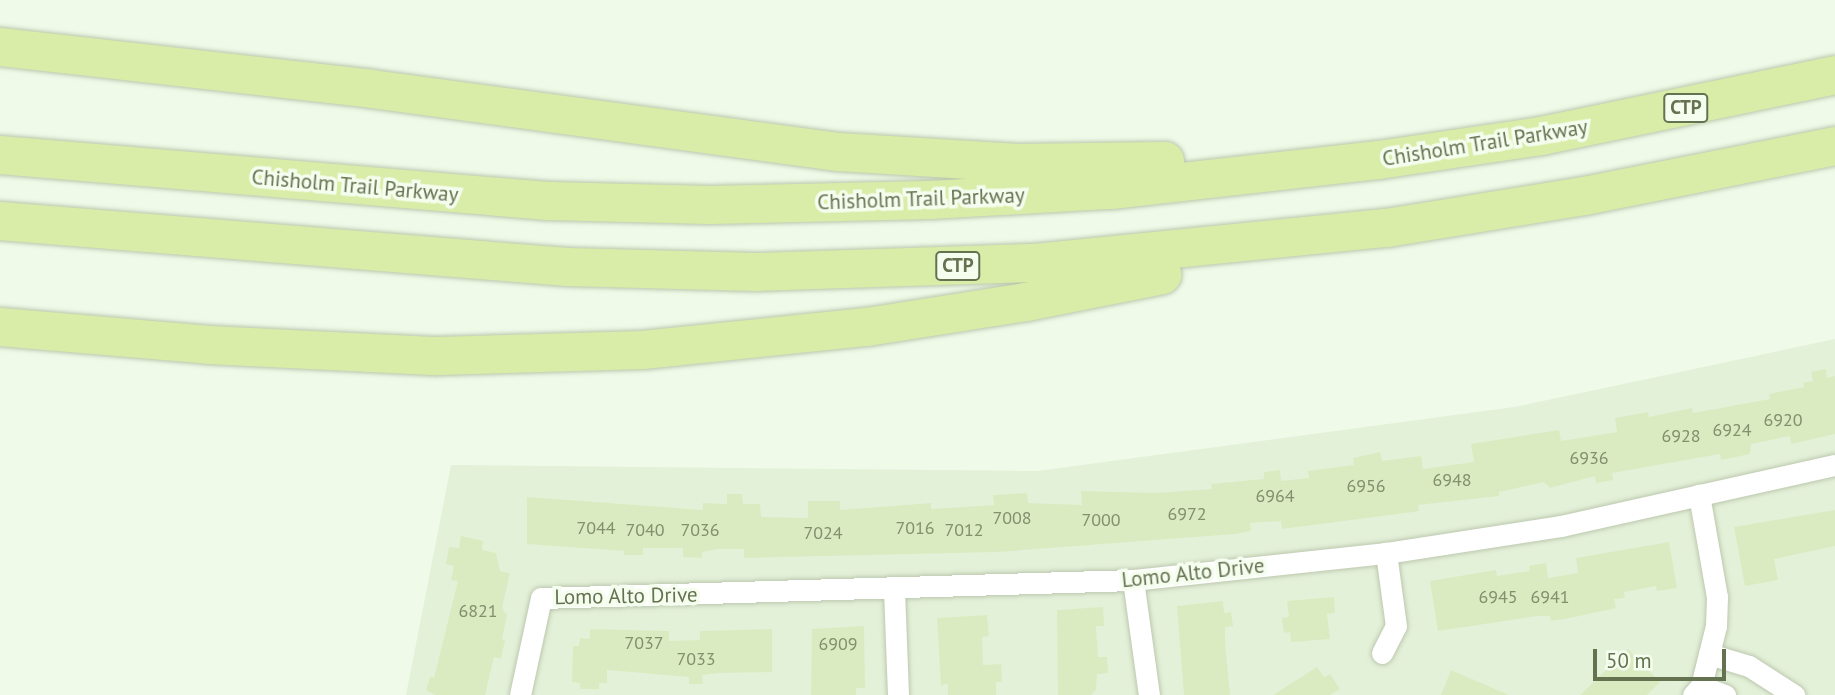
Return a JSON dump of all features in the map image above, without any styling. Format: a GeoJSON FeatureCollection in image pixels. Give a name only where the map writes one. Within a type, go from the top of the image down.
{"type":"FeatureCollection","features":[{"type":"Feature","properties":{"kind":"highway"},"geometry":{"type":"LineString","coordinates":[[0,47],[372,89],[799,148],[923,159],[1104,163],[1541,136]]}},
{"type":"Feature","properties":{"kind":"highway","name":"Chisholm Trail Parkway"},"geometry":{"type":"LineString","coordinates":[[0,155],[499,198],[755,204],[1111,190],[1334,166],[1541,136],[1833,76]]}},
{"type":"Feature","properties":{"kind":"highway","name":"CTP"},"geometry":{"type":"LineString","coordinates":[[0,221],[473,262],[695,272],[1034,263],[1387,228],[1585,196],[1835,146]]}},
{"type":"Feature","properties":{"kind":"highway"},"geometry":{"type":"LineString","coordinates":[[0,327],[251,348],[438,356],[676,348],[867,327],[1026,302],[1387,228]]}},
{"type":"Feature","properties":{"kind":"street","name":"Lomo Alto Drive"},"geometry":{"type":"LineString","coordinates":[[520,695],[541,598],[894,590],[1133,580],[1386,553],[1562,526],[1835,465]]}},
{"type":"Feature","properties":{"kind":"street"},"geometry":{"type":"LineString","coordinates":[[1699,495],[1717,597],[1709,654],[1697,691],[1726,695]]}},
{"type":"Feature","properties":{"kind":"street"},"geometry":{"type":"LineString","coordinates":[[1382,653],[1396,626],[1386,553]]}},
{"type":"Feature","properties":{"kind":"street"},"geometry":{"type":"LineString","coordinates":[[1133,580],[1149,695]]}},
{"type":"Feature","properties":{"kind":"street"},"geometry":{"type":"LineString","coordinates":[[894,590],[898,695]]}},
{"type":"Feature","properties":{"kind":"street"},"geometry":{"type":"LineString","coordinates":[[1709,654],[1749,666],[1794,695]]}},
{"type":"Feature","properties":{"kind":"shaded area"},"geometry":{"type":"Polygon","coordinates":[[[1835,339],[1835,695],[406,695],[451,465],[1037,471],[1514,407],[1835,339]]]}},
{"type":"Feature","properties":{"kind":"building"},"geometry":{"type":"Polygon","coordinates":[[[1826,369],[1827,378],[1835,376],[1835,434],[1791,444],[1790,436],[1751,444],[1750,454],[1721,460],[1720,454],[1612,473],[1613,480],[1596,483],[1595,476],[1550,488],[1544,482],[1499,492],[1499,496],[1418,505],[1419,511],[1413,512],[1282,529],[1281,521],[1250,523],[1251,531],[1235,534],[997,552],[744,558],[744,549],[717,549],[702,552],[702,558],[683,557],[683,548],[643,548],[643,555],[624,555],[624,551],[527,544],[527,497],[703,510],[703,503],[727,504],[727,494],[742,494],[743,504],[760,504],[761,517],[808,518],[808,501],[840,501],[840,510],[931,503],[931,509],[994,505],[993,495],[1027,493],[1028,503],[1082,505],[1081,491],[1157,493],[1212,489],[1211,484],[1264,479],[1264,472],[1280,470],[1281,481],[1309,478],[1308,471],[1354,465],[1353,458],[1380,452],[1382,461],[1421,456],[1423,469],[1474,462],[1471,444],[1559,430],[1561,441],[1617,432],[1615,418],[1648,412],[1649,417],[1692,408],[1693,413],[1770,399],[1769,394],[1804,387],[1803,383],[1813,381],[1811,372],[1826,369]]]}},
{"type":"Feature","properties":{"kind":"building"},"geometry":{"type":"Polygon","coordinates":[[[1835,510],[1835,546],[1774,559],[1778,580],[1745,586],[1734,527],[1835,510]]]}},
{"type":"Feature","properties":{"kind":"building"},"geometry":{"type":"Polygon","coordinates":[[[461,536],[483,541],[482,550],[496,553],[500,571],[510,573],[502,608],[507,615],[502,639],[505,640],[501,659],[494,657],[485,695],[435,695],[426,690],[430,677],[434,678],[458,581],[451,580],[454,566],[446,564],[449,547],[459,548],[461,536]]]}},
{"type":"Feature","properties":{"kind":"building"},"geometry":{"type":"Polygon","coordinates":[[[1669,542],[1677,588],[1657,591],[1656,586],[1624,592],[1625,598],[1614,599],[1616,608],[1570,618],[1551,621],[1550,616],[1537,616],[1438,631],[1430,581],[1496,570],[1497,576],[1530,571],[1529,566],[1546,563],[1548,578],[1578,573],[1576,558],[1669,542]]]}},
{"type":"Feature","properties":{"kind":"building"},"geometry":{"type":"Polygon","coordinates":[[[1334,597],[1335,613],[1327,614],[1330,639],[1291,642],[1290,632],[1284,633],[1282,618],[1289,617],[1287,601],[1334,597]]]}},
{"type":"Feature","properties":{"kind":"building"},"geometry":{"type":"Polygon","coordinates":[[[1223,601],[1224,613],[1231,612],[1233,626],[1225,627],[1230,695],[1184,695],[1177,606],[1223,601]]]}},
{"type":"Feature","properties":{"kind":"building"},"geometry":{"type":"Polygon","coordinates":[[[1103,607],[1104,626],[1096,626],[1098,657],[1107,657],[1108,673],[1097,674],[1096,690],[1091,695],[1058,695],[1057,610],[1103,607]]]}},
{"type":"Feature","properties":{"kind":"building"},"geometry":{"type":"Polygon","coordinates":[[[987,615],[989,636],[982,637],[983,665],[1001,664],[1002,682],[996,682],[996,695],[948,695],[948,684],[941,685],[937,618],[987,615]]]}},
{"type":"Feature","properties":{"kind":"building"},"geometry":{"type":"Polygon","coordinates":[[[864,626],[865,688],[856,688],[856,695],[811,695],[812,629],[864,626]]]}},
{"type":"Feature","properties":{"kind":"building"},"geometry":{"type":"Polygon","coordinates":[[[590,629],[669,631],[669,641],[700,640],[700,631],[772,629],[772,672],[702,675],[703,684],[689,684],[689,677],[607,670],[607,683],[599,683],[599,689],[580,689],[580,683],[572,682],[573,646],[579,646],[580,638],[590,639],[590,629]]]}},
{"type":"Feature","properties":{"kind":"building"},"geometry":{"type":"Polygon","coordinates":[[[1628,649],[1660,682],[1647,695],[1580,695],[1628,649]]]}},
{"type":"Feature","properties":{"kind":"building"},"geometry":{"type":"Polygon","coordinates":[[[1317,667],[1324,677],[1330,674],[1340,689],[1330,695],[1273,695],[1317,667]]]}},
{"type":"Feature","properties":{"kind":"building"},"geometry":{"type":"Polygon","coordinates":[[[1451,670],[1509,695],[1441,695],[1451,670]]]}}]}
